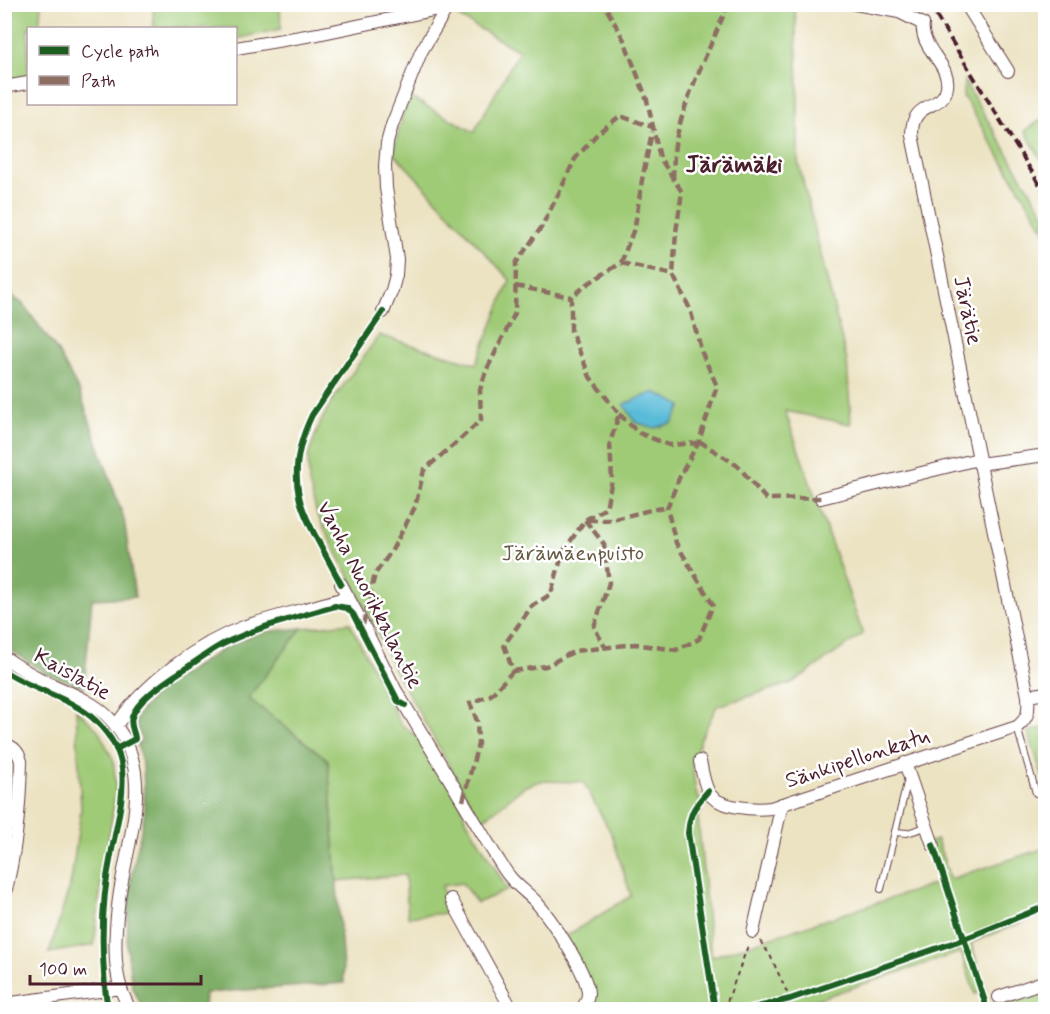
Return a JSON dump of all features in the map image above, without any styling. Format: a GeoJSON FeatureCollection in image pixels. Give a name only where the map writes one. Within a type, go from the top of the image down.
{"type":"FeatureCollection","features":[{"type":"Feature","properties":{"kind":"street"},"geometry":{"type":"LineString","coordinates":[[855,4],[898,12],[923,24]]}},
{"type":"Feature","properties":{"kind":"street"},"geometry":{"type":"LineString","coordinates":[[966,4],[1008,71]]}},
{"type":"Feature","properties":{"kind":"street"},"geometry":{"type":"LineString","coordinates":[[237,48],[318,34],[448,6]]}},
{"type":"Feature","properties":{"kind":"street"},"geometry":{"type":"LineString","coordinates":[[383,312],[392,290],[397,260],[386,188],[387,143],[421,52],[448,6]]}},
{"type":"Feature","properties":{"kind":"street","name":"Järätie"},"geometry":{"type":"LineString","coordinates":[[923,24],[924,38],[948,81],[943,98],[923,108],[916,115],[912,125],[912,135],[1028,696]]}},
{"type":"Feature","properties":{"kind":"street"},"geometry":{"type":"LineString","coordinates":[[4,87],[27,83]]}},
{"type":"Feature","properties":{"kind":"street"},"geometry":{"type":"LineString","coordinates":[[821,498],[978,462],[1046,455]]}},
{"type":"Feature","properties":{"kind":"street","name":"Vanha Nuorikkalantie"},"geometry":{"type":"LineString","coordinates":[[341,584],[395,689],[497,858],[510,878],[538,904],[556,927],[575,960],[587,986],[587,1001],[582,1008]]}},
{"type":"Feature","properties":{"kind":"street"},"geometry":{"type":"LineString","coordinates":[[116,726],[127,709],[147,688],[208,644],[245,627],[348,597]]}},
{"type":"Feature","properties":{"kind":"street","name":"Kaislatie"},"geometry":{"type":"LineString","coordinates":[[4,657],[24,671],[82,699],[109,717],[127,744],[133,759],[136,774],[134,822],[118,907],[117,953],[117,970],[121,988],[130,1010]]}},
{"type":"Feature","properties":{"kind":"street"},"geometry":{"type":"LineString","coordinates":[[1017,727],[1028,713],[1028,696],[1046,693]]}},
{"type":"Feature","properties":{"kind":"street","name":"Sänkipellonkatu"},"geometry":{"type":"LineString","coordinates":[[700,761],[708,791],[713,798],[722,803],[748,808],[771,808],[1017,727]]}},
{"type":"Feature","properties":{"kind":"street"},"geometry":{"type":"LineString","coordinates":[[4,744],[19,753],[21,761],[15,841],[4,897]]}},
{"type":"Feature","properties":{"kind":"street"},"geometry":{"type":"LineString","coordinates":[[904,763],[933,845]]}},
{"type":"Feature","properties":{"kind":"street"},"geometry":{"type":"LineString","coordinates":[[753,932],[782,804]]}},
{"type":"Feature","properties":{"kind":"street"},"geometry":{"type":"LineString","coordinates":[[451,899],[512,1010]]}},
{"type":"Feature","properties":{"kind":"street"},"geometry":{"type":"LineString","coordinates":[[999,997],[1046,981]]}},
{"type":"Feature","properties":{"kind":"street"},"geometry":{"type":"LineString","coordinates":[[4,1004],[121,988]]}},
{"type":"Feature","properties":{"kind":"lane"},"geometry":{"type":"LineString","coordinates":[[1017,727],[1036,793]]}},
{"type":"Feature","properties":{"kind":"lane"},"geometry":{"type":"LineString","coordinates":[[881,889],[909,776]]}},
{"type":"Feature","properties":{"kind":"lane"},"geometry":{"type":"LineString","coordinates":[[895,832],[907,833],[927,827]]}},
{"type":"Feature","properties":{"kind":"path"},"geometry":{"type":"LineString","coordinates":[[923,24],[924,18],[939,4]]}},
{"type":"Feature","properties":{"kind":"path"},"geometry":{"type":"LineString","coordinates":[[753,932],[770,955],[793,1010]]}},
{"type":"Feature","properties":{"kind":"path"},"geometry":{"type":"LineString","coordinates":[[724,1010],[753,932]]}},
{"type":"Feature","properties":{"kind":"path"},"geometry":{"type":"LineString","coordinates":[[779,1001],[801,995]]}},
{"type":"Feature","properties":{"kind":"green space"},"geometry":{"type":"Polygon","coordinates":[[[5,4],[41,5],[39,27],[27,27],[27,77],[5,81],[5,4]]]}},
{"type":"Feature","properties":{"kind":"green space"},"geometry":{"type":"Polygon","coordinates":[[[153,5],[280,5],[281,29],[237,39],[237,27],[154,27],[153,5]]]}},
{"type":"Feature","properties":{"kind":"green space","name":"Järämäenpuisto"},"geometry":{"type":"Polygon","coordinates":[[[457,5],[795,5],[798,161],[847,361],[851,424],[785,411],[863,634],[792,683],[717,706],[701,738],[692,764],[696,793],[703,805],[698,817],[711,957],[938,883],[926,843],[937,840],[950,879],[1045,848],[1045,913],[971,943],[986,990],[975,994],[961,952],[802,1004],[803,1009],[600,1009],[566,936],[631,896],[612,835],[583,782],[540,781],[524,787],[481,821],[394,669],[317,515],[309,483],[308,456],[330,404],[379,335],[476,364],[510,280],[393,152],[408,96],[474,132],[519,51],[452,13],[457,5]]]}},
{"type":"Feature","properties":{"kind":"green space"},"geometry":{"type":"Polygon","coordinates":[[[964,81],[1045,215],[1045,231],[963,96],[964,81]]]}},
{"type":"Feature","properties":{"kind":"green space"},"geometry":{"type":"Polygon","coordinates":[[[1045,117],[1045,166],[1025,131],[1045,117]]]}},
{"type":"Feature","properties":{"kind":"green space"},"geometry":{"type":"Polygon","coordinates":[[[5,291],[23,304],[58,352],[80,393],[124,519],[135,597],[92,599],[84,687],[45,673],[5,646],[5,291]]]}},
{"type":"Feature","properties":{"kind":"green space"},"geometry":{"type":"Polygon","coordinates":[[[350,623],[400,723],[434,751],[462,806],[464,816],[508,890],[477,903],[462,883],[442,886],[446,913],[408,917],[405,875],[337,881],[328,760],[248,698],[302,628],[350,623]]]}},
{"type":"Feature","properties":{"kind":"green space"},"geometry":{"type":"Polygon","coordinates":[[[302,628],[248,698],[328,760],[344,983],[205,993],[204,1009],[143,1009],[132,986],[127,947],[131,879],[145,812],[143,767],[137,744],[142,741],[135,721],[141,710],[164,686],[231,644],[263,632],[302,628]]]}},
{"type":"Feature","properties":{"kind":"green space"},"geometry":{"type":"Polygon","coordinates":[[[76,709],[98,730],[113,759],[116,786],[94,945],[49,953],[71,882],[81,809],[76,709]]]}},
{"type":"Feature","properties":{"kind":"green space"},"geometry":{"type":"Polygon","coordinates":[[[1046,727],[1045,785],[1028,732],[1046,727]]]}},
{"type":"Feature","properties":{"kind":"green space"},"geometry":{"type":"Polygon","coordinates":[[[1041,989],[1045,1009],[983,1009],[1041,989]]]}},
{"type":"Feature","properties":{"kind":"water"},"geometry":{"type":"Polygon","coordinates":[[[655,392],[682,406],[672,423],[655,428],[635,422],[624,404],[655,392]]]}},
{"type":"Feature","properties":{"kind":"railway"},"geometry":{"type":"LineString","coordinates":[[929,4],[1046,195]]}},
{"type":"Feature","properties":{"kind":"marked path"},"geometry":{"type":"LineString","coordinates":[[513,671],[546,666],[575,651],[635,644],[676,650],[699,639],[713,605],[676,543],[667,508],[680,476],[699,441],[717,386],[702,353],[690,309],[673,275],[682,192],[660,158],[647,100],[624,40],[604,4]]}},
{"type":"Feature","properties":{"kind":"marked path"},"geometry":{"type":"LineString","coordinates":[[673,178],[675,145],[680,122],[728,4]]}},
{"type":"Feature","properties":{"kind":"marked path"},"geometry":{"type":"LineString","coordinates":[[363,625],[375,574],[391,552],[415,507],[424,470],[481,420],[480,390],[486,371],[515,313],[516,263],[541,228],[575,159],[598,133],[620,116],[653,127]]}},
{"type":"Feature","properties":{"kind":"marked path"},"geometry":{"type":"LineString","coordinates":[[463,801],[478,744],[477,721],[470,703],[491,695],[513,671],[504,645],[532,606],[551,594],[563,552],[585,520],[606,508],[612,480],[610,443],[619,414],[590,377],[571,331],[571,297],[621,263],[635,226],[652,132]]}},
{"type":"Feature","properties":{"kind":"marked path"},"geometry":{"type":"LineString","coordinates":[[621,263],[673,275]]}},
{"type":"Feature","properties":{"kind":"marked path"},"geometry":{"type":"LineString","coordinates":[[515,286],[571,297]]}},
{"type":"Feature","properties":{"kind":"marked path"},"geometry":{"type":"LineString","coordinates":[[619,414],[639,433],[669,445],[698,443]]}},
{"type":"Feature","properties":{"kind":"marked path"},"geometry":{"type":"LineString","coordinates":[[699,441],[738,466],[766,499],[821,498]]}},
{"type":"Feature","properties":{"kind":"marked path"},"geometry":{"type":"LineString","coordinates":[[588,520],[611,520],[667,508]]}},
{"type":"Feature","properties":{"kind":"marked path"},"geometry":{"type":"LineString","coordinates":[[585,520],[604,544],[609,583],[594,627],[605,647]]}},
{"type":"Feature","properties":{"kind":"cycle path"},"geometry":{"type":"LineString","coordinates":[[341,584],[302,507],[297,486],[297,465],[304,434],[312,415],[383,312]]}},
{"type":"Feature","properties":{"kind":"cycle path"},"geometry":{"type":"LineString","coordinates":[[116,749],[135,739],[131,720],[144,699],[209,652],[249,633],[335,606],[347,608],[353,614],[398,701],[405,705]]}},
{"type":"Feature","properties":{"kind":"cycle path"},"geometry":{"type":"LineString","coordinates":[[4,671],[86,713],[105,731],[119,755],[123,780],[122,790],[104,899],[103,958],[109,1010]]}},
{"type":"Feature","properties":{"kind":"cycle path"},"geometry":{"type":"LineString","coordinates":[[708,791],[694,810],[688,833],[715,1010]]}},
{"type":"Feature","properties":{"kind":"cycle path"},"geometry":{"type":"LineString","coordinates":[[933,845],[985,1002]]}},
{"type":"Feature","properties":{"kind":"cycle path"},"geometry":{"type":"LineString","coordinates":[[745,1010],[790,999],[964,939],[1046,906]]}},
{"type":"Feature","properties":{"kind":"district","name":"Järämäki"},"geometry":{"type":"Point","coordinates":[734,164]}}]}
